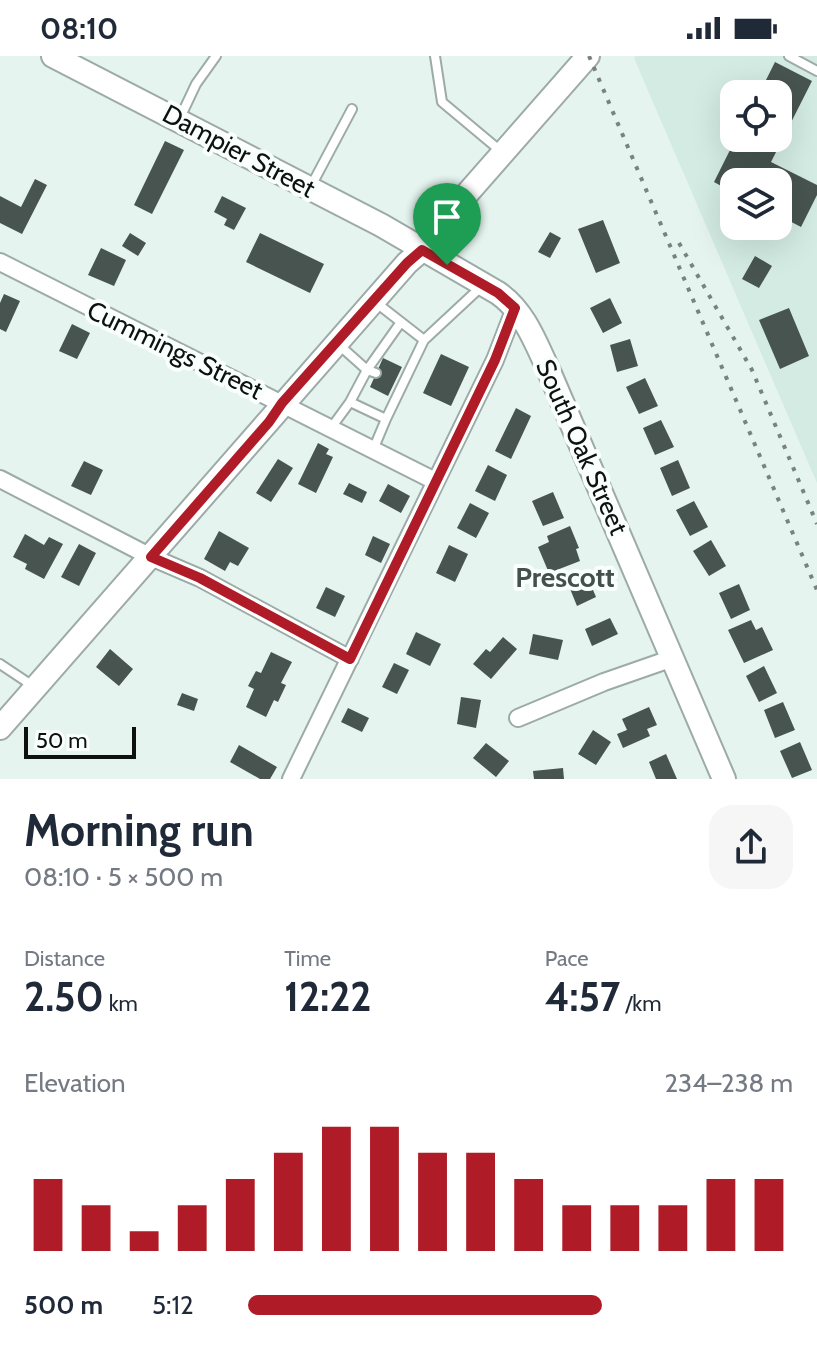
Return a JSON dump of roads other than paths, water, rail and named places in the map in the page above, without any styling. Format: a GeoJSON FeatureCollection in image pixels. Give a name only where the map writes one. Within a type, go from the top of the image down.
{"type":"FeatureCollection","features":[{"type":"Feature","properties":{"kind":"main road","name":"Dampier Street"},"geometry":{"type":"LineString","coordinates":[[53,56],[381,225],[422,250]]}},
{"type":"Feature","properties":{"kind":"main road"},"geometry":{"type":"LineString","coordinates":[[0,728],[282,403],[422,250],[437,228],[588,56]]}},
{"type":"Feature","properties":{"kind":"main road","name":"South Oak Street"},"geometry":{"type":"LineString","coordinates":[[422,250],[507,299],[525,322],[724,779]]}},
{"type":"Feature","properties":{"kind":"street","name":"Cummings Street"},"geometry":{"type":"LineString","coordinates":[[0,262],[435,481]]}},
{"type":"Feature","properties":{"kind":"street"},"geometry":{"type":"LineString","coordinates":[[291,779],[495,360],[515,308]]}},
{"type":"Feature","properties":{"kind":"street"},"geometry":{"type":"LineString","coordinates":[[0,479],[151,557],[214,585],[350,659]]}},
{"type":"Feature","properties":{"kind":"street"},"geometry":{"type":"LineString","coordinates":[[518,718],[604,682],[673,658]]}},
{"type":"Feature","properties":{"kind":"lane"},"geometry":{"type":"LineString","coordinates":[[179,120],[196,84],[216,56]]}},
{"type":"Feature","properties":{"kind":"lane"},"geometry":{"type":"LineString","coordinates":[[435,56],[442,102],[504,153]]}},
{"type":"Feature","properties":{"kind":"lane"},"geometry":{"type":"LineString","coordinates":[[789,56],[814,69],[817,57]]}},
{"type":"Feature","properties":{"kind":"lane"},"geometry":{"type":"LineString","coordinates":[[310,189],[352,109]]}},
{"type":"Feature","properties":{"kind":"lane"},"geometry":{"type":"LineString","coordinates":[[373,450],[399,383],[424,340],[484,285]]}},
{"type":"Feature","properties":{"kind":"lane"},"geometry":{"type":"LineString","coordinates":[[373,301],[424,340]]}},
{"type":"Feature","properties":{"kind":"lane"},"geometry":{"type":"LineString","coordinates":[[331,428],[372,372],[401,322]]}},
{"type":"Feature","properties":{"kind":"lane"},"geometry":{"type":"LineString","coordinates":[[336,342],[372,372]]}},
{"type":"Feature","properties":{"kind":"lane"},"geometry":{"type":"LineString","coordinates":[[350,402],[386,419]]}},
{"type":"Feature","properties":{"kind":"lane"},"geometry":{"type":"LineString","coordinates":[[0,664],[36,687]]}},
{"type":"Feature","properties":{"kind":"railway"},"geometry":{"type":"LineString","coordinates":[[589,56],[817,590]]}},
{"type":"Feature","properties":{"kind":"railway"},"geometry":{"type":"LineString","coordinates":[[679,243],[752,370],[817,524]]}},
{"type":"Feature","properties":{"kind":"district","name":"Prescott"},"geometry":{"type":"Point","coordinates":[565,577]}}]}
